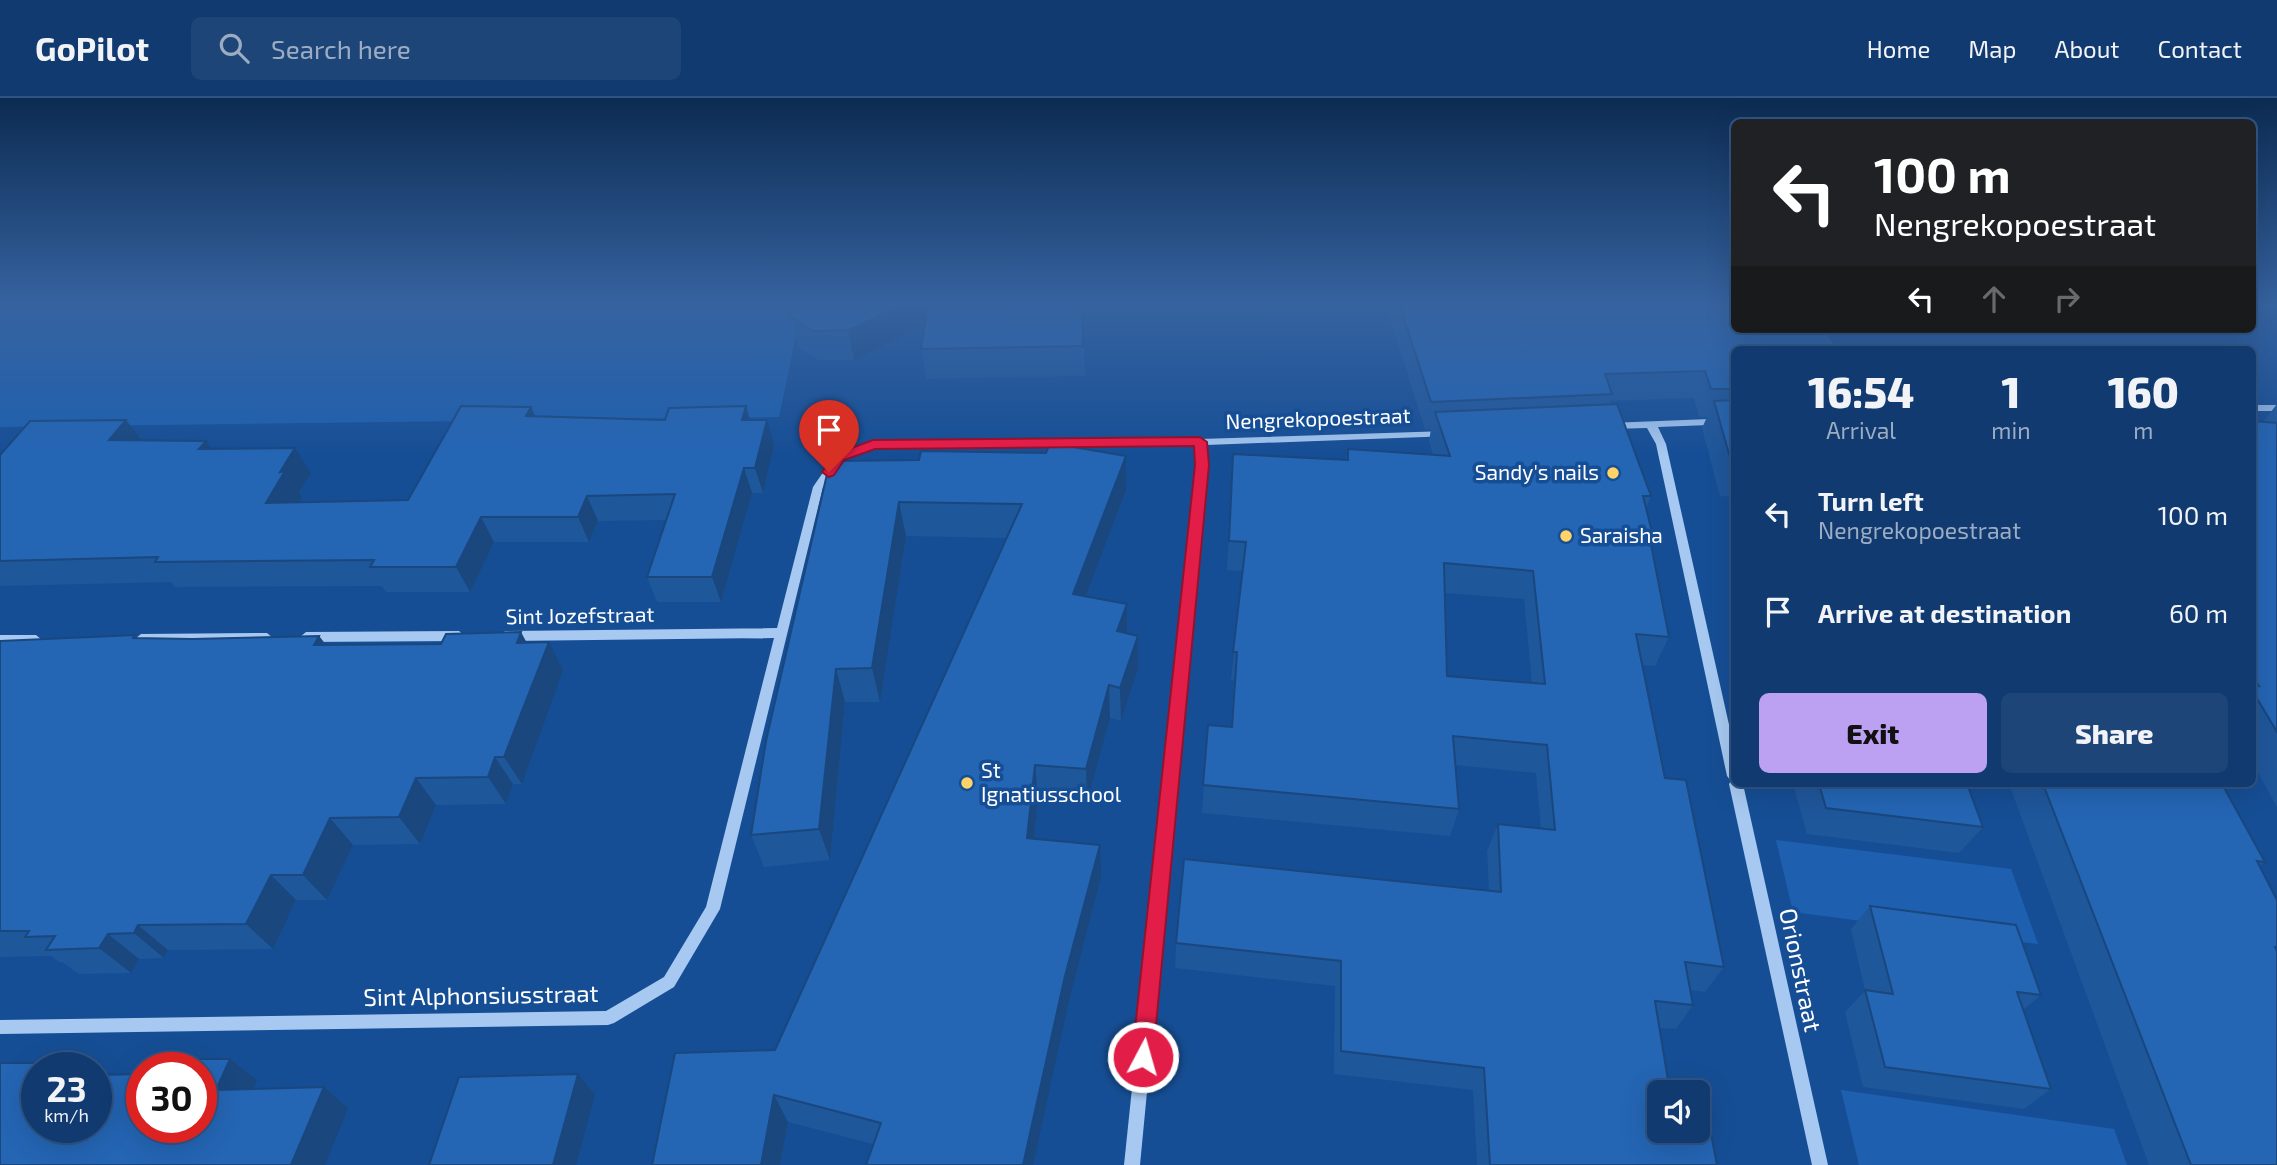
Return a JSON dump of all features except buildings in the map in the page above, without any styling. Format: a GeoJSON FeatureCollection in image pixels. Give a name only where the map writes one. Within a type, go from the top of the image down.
{"type":"FeatureCollection","features":[{"type":"Feature","properties":{"kind":"street"},"geometry":{"type":"LineString","coordinates":[[2256,408],[2277,408]]}},
{"type":"Feature","properties":{"kind":"street"},"geometry":{"type":"LineString","coordinates":[[1596,426],[1731,421]]}},
{"type":"Feature","properties":{"kind":"street"},"geometry":{"type":"LineString","coordinates":[[1650,423],[1661,444],[1731,762]]}},
{"type":"Feature","properties":{"kind":"street","name":"Nengrekopoestraat"},"geometry":{"type":"LineString","coordinates":[[781,633],[818,487],[839,457],[873,444],[1200,442],[1461,433]]}},
{"type":"Feature","properties":{"kind":"street"},"geometry":{"type":"LineString","coordinates":[[1132,1165],[1202,465],[1200,442]]}},
{"type":"Feature","properties":{"kind":"street","name":"Sint Jozefstraat"},"geometry":{"type":"LineString","coordinates":[[488,636],[781,633]]}},
{"type":"Feature","properties":{"kind":"street","name":"Sint Alphonsiusstraat"},"geometry":{"type":"LineString","coordinates":[[0,1027],[608,1018],[669,982],[713,909],[781,633]]}},
{"type":"Feature","properties":{"kind":"street"},"geometry":{"type":"LineString","coordinates":[[293,638],[474,636]]}},
{"type":"Feature","properties":{"kind":"street"},"geometry":{"type":"LineString","coordinates":[[126,639],[279,638]]}},
{"type":"Feature","properties":{"kind":"street"},"geometry":{"type":"LineString","coordinates":[[0,640],[56,640]]}},
{"type":"Feature","properties":{"kind":"street","name":"Orionstraat"},"geometry":{"type":"LineString","coordinates":[[1737,787],[1820,1165]]}},
{"type":"Feature","properties":{"kind":"shaded area"},"geometry":{"type":"Polygon","coordinates":[[[0,356],[792,356],[779,417],[0,427],[0,356]]]}},
{"type":"Feature","properties":{"kind":"shaded area"},"geometry":{"type":"Polygon","coordinates":[[[1776,840],[2011,869],[2038,944],[1793,912],[1776,840]]]}},
{"type":"Feature","properties":{"kind":"shaded area"},"geometry":{"type":"Polygon","coordinates":[[[1841,1090],[2114,1129],[2127,1165],[1859,1165],[1841,1090]]]}},
{"type":"Feature","properties":{"kind":"place","name":"Sandy's nails"},"geometry":{"type":"Point","coordinates":[1613,473]}},
{"type":"Feature","properties":{"kind":"place","name":"Saraisha"},"geometry":{"type":"Point","coordinates":[1566,536]}},
{"type":"Feature","properties":{"kind":"place","name":"St Ignatiusschool"},"geometry":{"type":"Point","coordinates":[967,783]}},
{"type":"Feature","properties":{"kind":"route"},"geometry":{"type":"LineString","coordinates":[[829,472],[839,457],[873,444],[1200,442],[1202,465],[1143,1057]]}}]}
